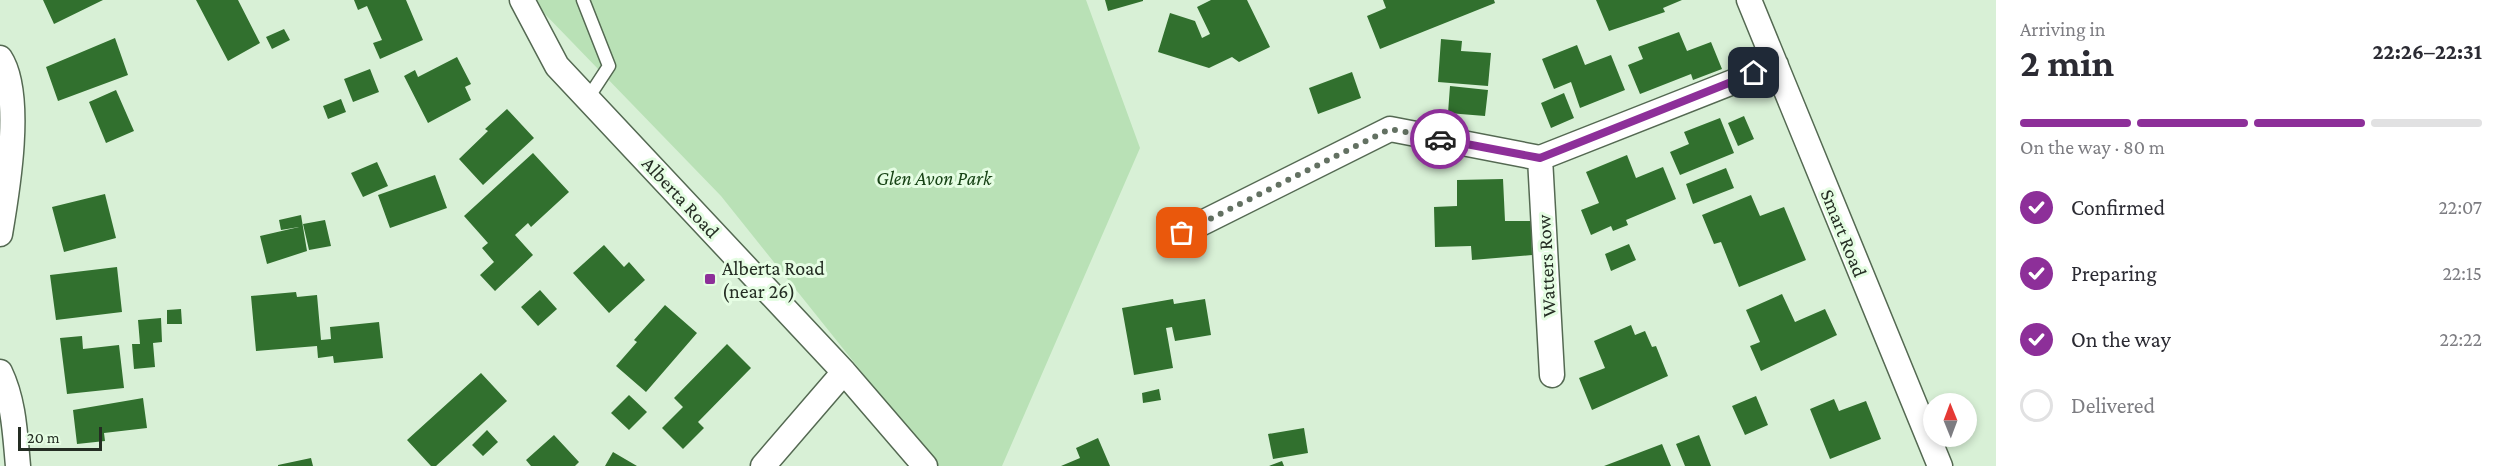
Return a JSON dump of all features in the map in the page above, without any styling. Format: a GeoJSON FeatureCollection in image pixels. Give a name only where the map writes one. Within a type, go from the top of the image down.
{"type":"FeatureCollection","features":[{"type":"Feature","properties":{"kind":"street","name":"Alberta Road"},"geometry":{"type":"LineString","coordinates":[[522,0],[557,66],[844,372],[925,466]]}},
{"type":"Feature","properties":{"kind":"street","name":"Smart Road"},"geometry":{"type":"LineString","coordinates":[[1749,0],[1940,466]]}},
{"type":"Feature","properties":{"kind":"street"},"geometry":{"type":"LineString","coordinates":[[0,58],[10,95],[12,135],[8,187],[0,234]]}},
{"type":"Feature","properties":{"kind":"street"},"geometry":{"type":"LineString","coordinates":[[1182,233],[1390,129],[1540,158],[1776,65]]}},
{"type":"Feature","properties":{"kind":"street","name":"Watters Row"},"geometry":{"type":"LineString","coordinates":[[1540,158],[1552,375]]}},
{"type":"Feature","properties":{"kind":"street"},"geometry":{"type":"LineString","coordinates":[[0,372],[7,386],[13,415],[18,466]]}},
{"type":"Feature","properties":{"kind":"street"},"geometry":{"type":"LineString","coordinates":[[763,466],[844,372]]}},
{"type":"Feature","properties":{"kind":"lane"},"geometry":{"type":"LineString","coordinates":[[583,0],[609,66],[588,98]]}},
{"type":"Feature","properties":{"kind":"green space","name":"Glen Avon Park"},"geometry":{"type":"Polygon","coordinates":[[[535,0],[1086,0],[1140,148],[1002,466],[937,466],[721,196],[540,9],[535,0]]]}},
{"type":"Feature","properties":{"kind":"building"},"geometry":{"type":"Polygon","coordinates":[[[43,0],[103,0],[54,24],[43,0]]]}},
{"type":"Feature","properties":{"kind":"building"},"geometry":{"type":"Polygon","coordinates":[[[196,0],[238,0],[260,43],[228,61],[196,0]]]}},
{"type":"Feature","properties":{"kind":"building"},"geometry":{"type":"Polygon","coordinates":[[[354,0],[406,0],[423,40],[380,59],[373,43],[382,40],[367,6],[358,10],[354,0]]]}},
{"type":"Feature","properties":{"kind":"building"},"geometry":{"type":"Polygon","coordinates":[[[1105,0],[1143,0],[1143,1],[1108,11],[1105,0]]]}},
{"type":"Feature","properties":{"kind":"building"},"geometry":{"type":"Polygon","coordinates":[[[1211,0],[1247,0],[1270,47],[1239,62],[1232,57],[1209,68],[1158,52],[1170,13],[1195,21],[1202,38],[1210,34],[1197,7],[1211,0]]]}},
{"type":"Feature","properties":{"kind":"building"},"geometry":{"type":"Polygon","coordinates":[[[1383,0],[1494,0],[1495,3],[1380,49],[1367,16],[1386,8],[1383,0]]]}},
{"type":"Feature","properties":{"kind":"building"},"geometry":{"type":"Polygon","coordinates":[[[1596,0],[1682,0],[1663,8],[1665,12],[1609,31],[1596,0]]]}},
{"type":"Feature","properties":{"kind":"building"},"geometry":{"type":"Polygon","coordinates":[[[284,29],[290,40],[272,49],[266,37],[284,29]]]}},
{"type":"Feature","properties":{"kind":"building"},"geometry":{"type":"Polygon","coordinates":[[[1679,32],[1687,51],[1711,42],[1722,69],[1693,80],[1691,74],[1640,94],[1628,65],[1643,59],[1638,47],[1679,32]]]}},
{"type":"Feature","properties":{"kind":"building"},"geometry":{"type":"Polygon","coordinates":[[[115,38],[128,75],[58,101],[46,67],[115,38]]]}},
{"type":"Feature","properties":{"kind":"building"},"geometry":{"type":"Polygon","coordinates":[[[1441,39],[1462,41],[1461,51],[1491,53],[1488,86],[1438,82],[1441,39]]]}},
{"type":"Feature","properties":{"kind":"building"},"geometry":{"type":"Polygon","coordinates":[[[1577,45],[1585,65],[1611,55],[1625,90],[1580,108],[1571,82],[1554,89],[1542,59],[1577,45]]]}},
{"type":"Feature","properties":{"kind":"building"},"geometry":{"type":"Polygon","coordinates":[[[457,57],[471,84],[465,87],[471,100],[428,123],[404,76],[415,70],[418,77],[457,57]]]}},
{"type":"Feature","properties":{"kind":"building"},"geometry":{"type":"Polygon","coordinates":[[[370,69],[379,92],[353,102],[344,79],[370,69]]]}},
{"type":"Feature","properties":{"kind":"building"},"geometry":{"type":"Polygon","coordinates":[[[1352,72],[1361,98],[1318,114],[1309,88],[1352,72]]]}},
{"type":"Feature","properties":{"kind":"building"},"geometry":{"type":"Polygon","coordinates":[[[1450,86],[1488,90],[1485,116],[1448,113],[1450,86]]]}},
{"type":"Feature","properties":{"kind":"building"},"geometry":{"type":"Polygon","coordinates":[[[116,90],[134,131],[106,143],[89,102],[116,90]]]}},
{"type":"Feature","properties":{"kind":"building"},"geometry":{"type":"Polygon","coordinates":[[[1564,93],[1574,118],[1551,128],[1541,103],[1564,93]]]}},
{"type":"Feature","properties":{"kind":"building"},"geometry":{"type":"Polygon","coordinates":[[[341,99],[346,112],[328,119],[323,106],[341,99]]]}},
{"type":"Feature","properties":{"kind":"building"},"geometry":{"type":"Polygon","coordinates":[[[507,109],[534,138],[483,185],[459,159],[488,131],[485,129],[507,109]]]}},
{"type":"Feature","properties":{"kind":"building"},"geometry":{"type":"Polygon","coordinates":[[[1744,116],[1754,139],[1738,146],[1728,123],[1744,116]]]}},
{"type":"Feature","properties":{"kind":"building"},"geometry":{"type":"Polygon","coordinates":[[[1720,118],[1734,153],[1680,175],[1670,152],[1689,144],[1684,132],[1720,118]]]}},
{"type":"Feature","properties":{"kind":"building"},"geometry":{"type":"Polygon","coordinates":[[[533,153],[569,192],[531,227],[528,223],[515,235],[533,255],[495,291],[480,275],[494,262],[482,248],[488,243],[464,216],[533,153]]]}},
{"type":"Feature","properties":{"kind":"building"},"geometry":{"type":"Polygon","coordinates":[[[1627,155],[1636,178],[1663,167],[1676,199],[1626,220],[1628,225],[1613,231],[1611,226],[1591,235],[1581,210],[1599,203],[1586,172],[1627,155]]]}},
{"type":"Feature","properties":{"kind":"building"},"geometry":{"type":"Polygon","coordinates":[[[377,162],[388,186],[363,197],[351,173],[377,162]]]}},
{"type":"Feature","properties":{"kind":"building"},"geometry":{"type":"Polygon","coordinates":[[[1726,168],[1734,188],[1693,204],[1686,184],[1726,168]]]}},
{"type":"Feature","properties":{"kind":"building"},"geometry":{"type":"Polygon","coordinates":[[[435,175],[447,208],[390,228],[378,195],[435,175]]]}},
{"type":"Feature","properties":{"kind":"building"},"geometry":{"type":"Polygon","coordinates":[[[1503,179],[1505,221],[1531,221],[1532,255],[1472,260],[1471,246],[1435,247],[1434,207],[1457,206],[1457,180],[1503,179]]]}},
{"type":"Feature","properties":{"kind":"building"},"geometry":{"type":"Polygon","coordinates":[[[105,194],[116,238],[64,252],[52,207],[105,194]]]}},
{"type":"Feature","properties":{"kind":"building"},"geometry":{"type":"Polygon","coordinates":[[[1751,195],[1760,216],[1784,207],[1806,260],[1739,287],[1721,242],[1714,244],[1702,215],[1751,195]]]}},
{"type":"Feature","properties":{"kind":"building"},"geometry":{"type":"Polygon","coordinates":[[[301,215],[307,251],[267,264],[260,236],[299,227],[281,230],[279,220],[301,215]]]}},
{"type":"Feature","properties":{"kind":"building"},"geometry":{"type":"Polygon","coordinates":[[[325,220],[331,246],[309,250],[303,224],[325,220]]]}},
{"type":"Feature","properties":{"kind":"building"},"geometry":{"type":"Polygon","coordinates":[[[1629,244],[1636,260],[1611,271],[1605,254],[1629,244]]]}},
{"type":"Feature","properties":{"kind":"building"},"geometry":{"type":"Polygon","coordinates":[[[604,245],[624,267],[629,262],[645,280],[609,313],[573,273],[604,245]]]}},
{"type":"Feature","properties":{"kind":"building"},"geometry":{"type":"Polygon","coordinates":[[[117,267],[122,312],[56,320],[50,275],[117,267]]]}},
{"type":"Feature","properties":{"kind":"building"},"geometry":{"type":"Polygon","coordinates":[[[540,290],[557,309],[538,326],[521,307],[540,290]]]}},
{"type":"Feature","properties":{"kind":"building"},"geometry":{"type":"Polygon","coordinates":[[[296,292],[297,297],[317,295],[321,340],[331,339],[330,327],[379,322],[383,358],[334,363],[333,356],[318,358],[317,346],[256,351],[251,296],[296,292]]]}},
{"type":"Feature","properties":{"kind":"building"},"geometry":{"type":"Polygon","coordinates":[[[1782,294],[1795,322],[1825,309],[1837,335],[1761,371],[1750,346],[1760,342],[1746,310],[1782,294]]]}},
{"type":"Feature","properties":{"kind":"building"},"geometry":{"type":"Polygon","coordinates":[[[1173,299],[1174,304],[1205,299],[1211,335],[1175,341],[1172,327],[1166,328],[1173,368],[1134,375],[1122,308],[1173,299]]]}},
{"type":"Feature","properties":{"kind":"building"},"geometry":{"type":"Polygon","coordinates":[[[665,305],[697,333],[646,392],[616,366],[637,342],[634,340],[665,305]]]}},
{"type":"Feature","properties":{"kind":"building"},"geometry":{"type":"Polygon","coordinates":[[[181,309],[182,324],[167,324],[167,310],[181,309]]]}},
{"type":"Feature","properties":{"kind":"building"},"geometry":{"type":"Polygon","coordinates":[[[161,318],[162,342],[153,343],[155,367],[134,369],[132,344],[140,344],[138,320],[161,318]]]}},
{"type":"Feature","properties":{"kind":"building"},"geometry":{"type":"Polygon","coordinates":[[[1631,325],[1635,335],[1645,331],[1652,347],[1656,346],[1668,376],[1592,410],[1579,378],[1605,368],[1594,341],[1631,325]]]}},
{"type":"Feature","properties":{"kind":"building"},"geometry":{"type":"Polygon","coordinates":[[[82,336],[83,349],[119,345],[124,388],[67,394],[60,338],[82,336]]]}},
{"type":"Feature","properties":{"kind":"building"},"geometry":{"type":"Polygon","coordinates":[[[727,344],[751,368],[698,422],[704,428],[683,449],[662,428],[683,407],[674,398],[727,344]]]}},
{"type":"Feature","properties":{"kind":"building"},"geometry":{"type":"Polygon","coordinates":[[[481,373],[507,401],[436,466],[431,466],[407,440],[481,373]]]}},
{"type":"Feature","properties":{"kind":"building"},"geometry":{"type":"Polygon","coordinates":[[[1159,389],[1161,400],[1143,403],[1142,393],[1159,389]]]}},
{"type":"Feature","properties":{"kind":"building"},"geometry":{"type":"Polygon","coordinates":[[[629,395],[647,412],[629,430],[611,413],[629,395]]]}},
{"type":"Feature","properties":{"kind":"building"},"geometry":{"type":"Polygon","coordinates":[[[1756,396],[1768,425],[1745,435],[1732,406],[1756,396]]]}},
{"type":"Feature","properties":{"kind":"building"},"geometry":{"type":"Polygon","coordinates":[[[143,398],[147,428],[104,433],[105,441],[77,444],[73,410],[143,398]]]}},
{"type":"Feature","properties":{"kind":"building"},"geometry":{"type":"Polygon","coordinates":[[[1834,399],[1839,411],[1866,401],[1881,439],[1830,459],[1810,409],[1834,399]]]}},
{"type":"Feature","properties":{"kind":"building"},"geometry":{"type":"Polygon","coordinates":[[[1304,428],[1308,453],[1273,459],[1268,434],[1304,428]]]}},
{"type":"Feature","properties":{"kind":"building"},"geometry":{"type":"Polygon","coordinates":[[[487,430],[498,442],[483,456],[472,445],[487,430]]]}},
{"type":"Feature","properties":{"kind":"building"},"geometry":{"type":"Polygon","coordinates":[[[554,435],[579,462],[575,466],[531,466],[526,460],[554,435]]]}},
{"type":"Feature","properties":{"kind":"building"},"geometry":{"type":"Polygon","coordinates":[[[1699,435],[1711,466],[1685,466],[1676,444],[1699,435]]]}},
{"type":"Feature","properties":{"kind":"building"},"geometry":{"type":"Polygon","coordinates":[[[1098,438],[1110,466],[1061,466],[1080,458],[1076,448],[1098,438]]]}},
{"type":"Feature","properties":{"kind":"building"},"geometry":{"type":"Polygon","coordinates":[[[1662,444],[1671,466],[1604,466],[1662,444]]]}},
{"type":"Feature","properties":{"kind":"building"},"geometry":{"type":"Polygon","coordinates":[[[613,452],[637,466],[605,466],[613,452]]]}},
{"type":"Feature","properties":{"kind":"building"},"geometry":{"type":"Polygon","coordinates":[[[311,458],[313,466],[278,466],[278,465],[311,458]]]}},
{"type":"Feature","properties":{"kind":"building"},"geometry":{"type":"Polygon","coordinates":[[[1282,461],[1284,466],[1269,466],[1282,461]]]}},
{"type":"Feature","properties":{"kind":"way so far"},"geometry":{"type":"LineString","coordinates":[[1182,233],[1390,129],[1440,139]]}},
{"type":"Feature","properties":{"kind":"place","name":"Alberta Road (near 26)"},"geometry":{"type":"Point","coordinates":[710,279]}},
{"type":"Feature","properties":{"kind":"route"},"geometry":{"type":"LineString","coordinates":[[1440,139],[1540,158],[1754,73]]}}]}
